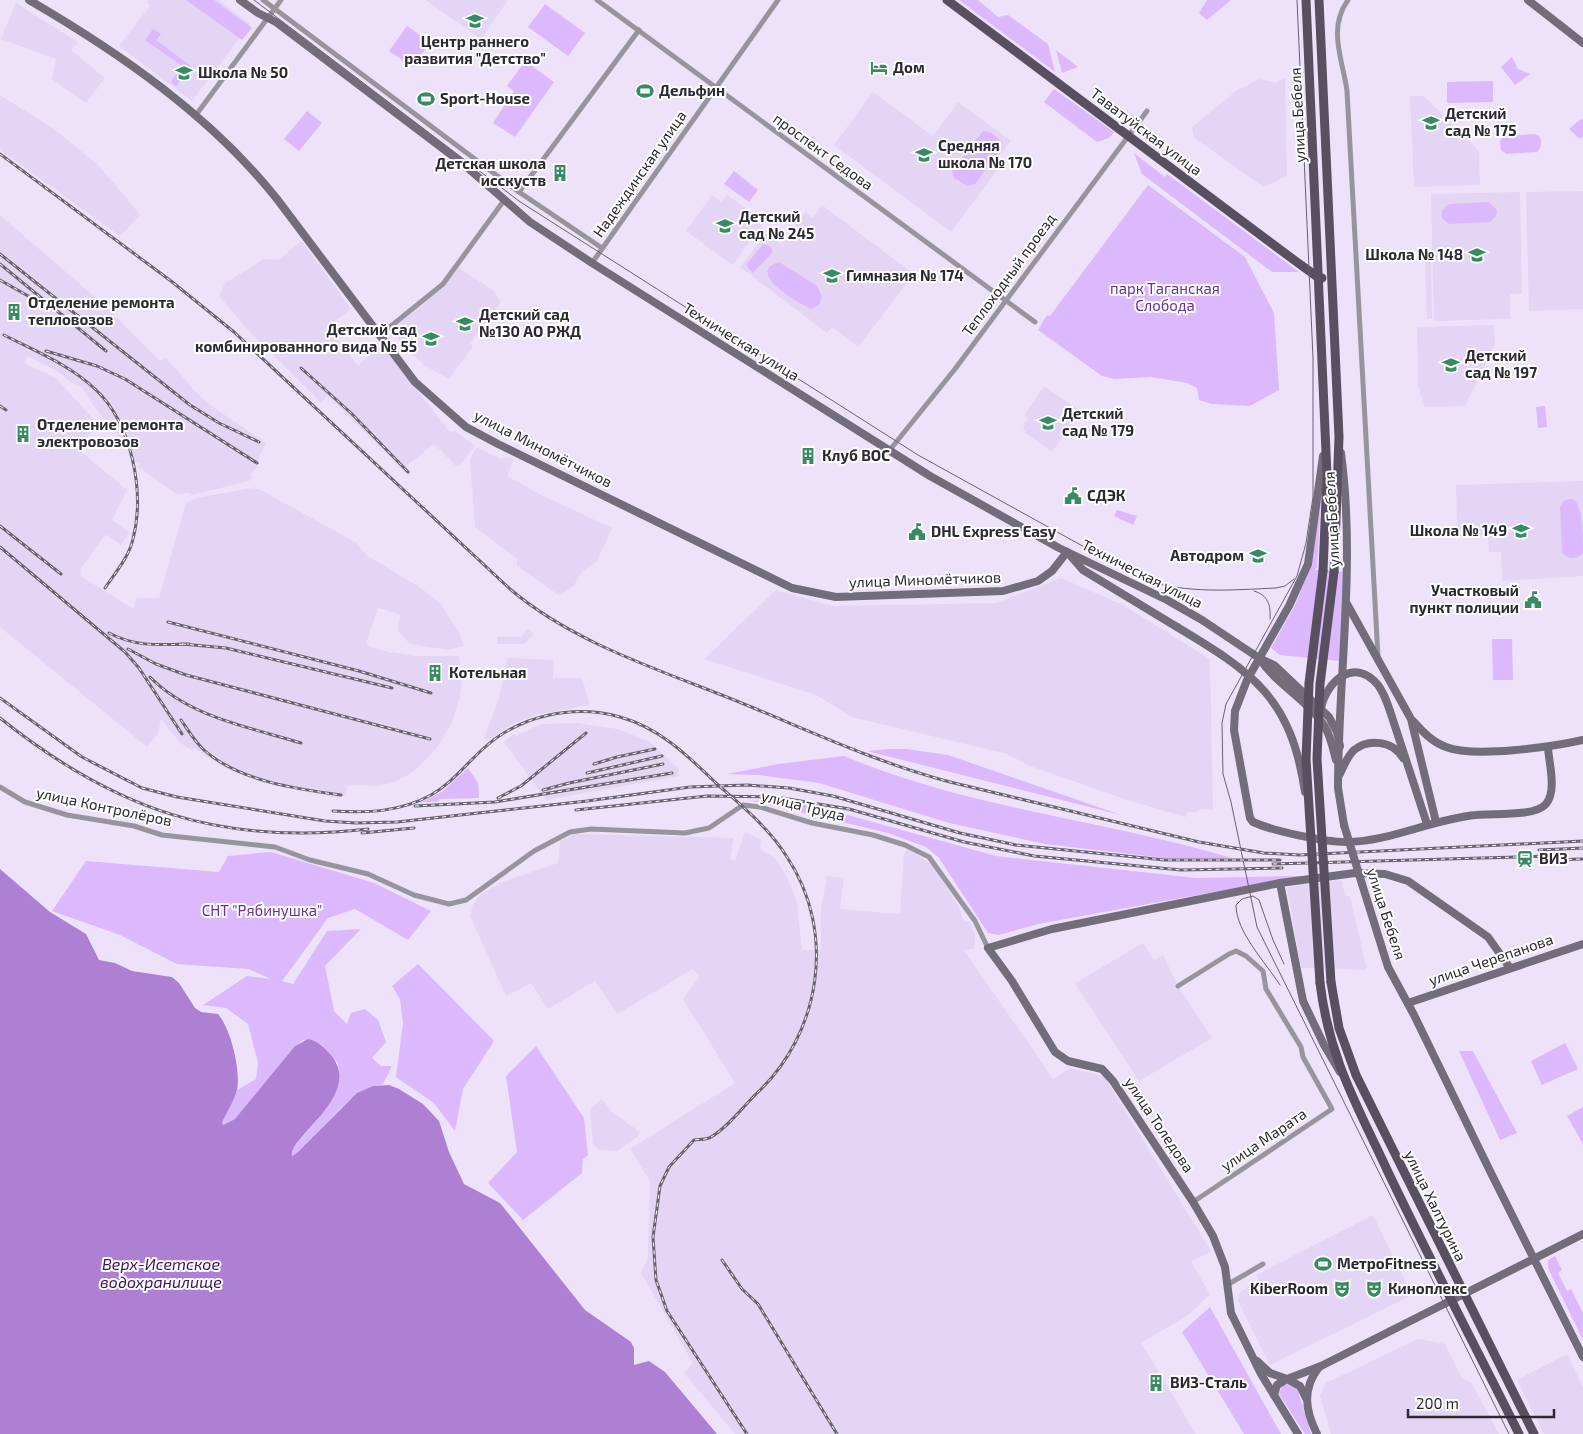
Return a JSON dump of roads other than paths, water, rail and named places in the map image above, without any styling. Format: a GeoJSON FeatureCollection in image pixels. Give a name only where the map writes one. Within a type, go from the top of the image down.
{"type":"FeatureCollection","features":[{"type":"Feature","properties":{"kind":"main road","name":"улица Миномётчиков"},"geometry":{"type":"LineString","coordinates":[[29,0],[149,79],[196,115],[254,170],[415,382],[466,427],[792,588],[836,597],[1003,591],[1038,581],[1052,571],[1068,552]]}},
{"type":"Feature","properties":{"kind":"main road","name":"Техническая улица"},"geometry":{"type":"LineString","coordinates":[[240,0],[462,163],[530,222],[592,263],[889,452],[995,514],[1179,606],[1259,658],[1274,665],[1329,717],[1337,732],[1340,746]]}},
{"type":"Feature","properties":{"kind":"main road","name":"Таватуйская улица"},"geometry":{"type":"LineString","coordinates":[[947,0],[1319,278]]}},
{"type":"Feature","properties":{"kind":"main road","name":"улица Бебеля"},"geometry":{"type":"LineString","coordinates":[[1306,0],[1327,500],[1323,571],[1312,645],[1307,710],[1307,812]]}},
{"type":"Feature","properties":{"kind":"main road","name":"улица Бебеля"},"geometry":{"type":"LineString","coordinates":[[1317,737],[1320,684],[1334,572],[1339,437],[1319,0]]}},
{"type":"Feature","properties":{"kind":"main road"},"geometry":{"type":"LineString","coordinates":[[1528,0],[1583,43]]}},
{"type":"Feature","properties":{"kind":"main road"},"geometry":{"type":"LineString","coordinates":[[1319,278],[1332,277]]}},
{"type":"Feature","properties":{"kind":"main road","name":"улица Бебеля"},"geometry":{"type":"LineString","coordinates":[[1339,437],[1348,503],[1347,604],[1338,771],[1338,788],[1344,825],[1388,967],[1408,1003],[1583,1357]]}},
{"type":"Feature","properties":{"kind":"main road","name":"улица Бебеля"},"geometry":{"type":"LineString","coordinates":[[1325,438],[1308,564],[1290,606],[1240,694],[1234,721],[1250,818],[1253,822],[1327,840],[1348,842],[1368,840],[1427,824]]}},
{"type":"Feature","properties":{"kind":"main road"},"geometry":{"type":"LineString","coordinates":[[1068,552],[1083,570],[1240,666],[1272,699],[1282,714],[1295,744],[1301,769],[1307,812]]}},
{"type":"Feature","properties":{"kind":"main road"},"geometry":{"type":"LineString","coordinates":[[1347,604],[1412,720],[1436,822]]}},
{"type":"Feature","properties":{"kind":"main road","name":"Техническая улица"},"geometry":{"type":"LineString","coordinates":[[1259,658],[1268,670],[1326,728],[1333,746],[1338,771]]}},
{"type":"Feature","properties":{"kind":"main road"},"geometry":{"type":"LineString","coordinates":[[1317,737],[1324,696],[1328,688],[1339,676],[1355,673],[1370,678],[1382,690],[1427,824],[1461,816],[1540,809],[1548,802],[1551,790],[1548,748]]}},
{"type":"Feature","properties":{"kind":"main road"},"geometry":{"type":"LineString","coordinates":[[1412,720],[1435,742],[1453,750],[1548,748],[1583,740]]}},
{"type":"Feature","properties":{"kind":"main road","name":"улица Халтурина"},"geometry":{"type":"LineString","coordinates":[[1317,737],[1318,812],[1331,982],[1339,1028],[1356,1075],[1534,1434]]}},
{"type":"Feature","properties":{"kind":"main road"},"geometry":{"type":"LineString","coordinates":[[1338,788],[1340,775],[1348,757],[1361,746],[1377,742],[1393,747],[1408,766]]}},
{"type":"Feature","properties":{"kind":"main road","name":"улица Халтурина"},"geometry":{"type":"LineString","coordinates":[[1307,812],[1320,984],[1327,1030],[1344,1080],[1451,1300],[1519,1434]]}},
{"type":"Feature","properties":{"kind":"main road"},"geometry":{"type":"LineString","coordinates":[[988,948],[1066,926],[1280,883],[1355,873],[1385,874],[1408,881],[1488,937],[1510,968]]}},
{"type":"Feature","properties":{"kind":"main road"},"geometry":{"type":"LineString","coordinates":[[1280,883],[1303,1001],[1324,1046],[1344,1080]]}},
{"type":"Feature","properties":{"kind":"main road","name":"улица Черепанова"},"geometry":{"type":"LineString","coordinates":[[1408,1003],[1583,944]]}},
{"type":"Feature","properties":{"kind":"main road","name":"улица Толедова"},"geometry":{"type":"LineString","coordinates":[[988,948],[1012,981],[1055,1052],[1068,1061],[1102,1069],[1114,1081],[1193,1202],[1213,1236],[1225,1267],[1231,1313],[1254,1358],[1298,1434]]}},
{"type":"Feature","properties":{"kind":"main road"},"geometry":{"type":"LineString","coordinates":[[1274,1394],[1277,1385],[1287,1379],[1321,1366],[1583,1234]]}},
{"type":"Feature","properties":{"kind":"main road"},"geometry":{"type":"LineString","coordinates":[[1254,1358],[1270,1373],[1300,1386],[1306,1398],[1308,1416],[1317,1434]]}},
{"type":"Feature","properties":{"kind":"main road"},"geometry":{"type":"LineString","coordinates":[[1306,1398],[1312,1377],[1321,1366]]}},
{"type":"Feature","properties":{"kind":"street"},"geometry":{"type":"LineString","coordinates":[[263,0],[519,192],[602,248]]}},
{"type":"Feature","properties":{"kind":"street"},"geometry":{"type":"LineString","coordinates":[[196,115],[281,0]]}},
{"type":"Feature","properties":{"kind":"street","name":"проспект Седова"},"geometry":{"type":"LineString","coordinates":[[597,0],[1035,322]]}},
{"type":"Feature","properties":{"kind":"street","name":"Надеждинская улица"},"geometry":{"type":"LineString","coordinates":[[592,263],[778,0]]}},
{"type":"Feature","properties":{"kind":"street"},"geometry":{"type":"LineString","coordinates":[[1348,0],[1339,18],[1337,36],[1340,62],[1347,91],[1378,657]]}},
{"type":"Feature","properties":{"kind":"street"},"geometry":{"type":"LineString","coordinates":[[519,192],[639,30]]}},
{"type":"Feature","properties":{"kind":"street","name":"Теплоходный проезд"},"geometry":{"type":"LineString","coordinates":[[889,452],[954,369],[1127,135],[1147,111]]}},
{"type":"Feature","properties":{"kind":"street"},"geometry":{"type":"LineString","coordinates":[[380,335],[443,284],[505,199]]}},
{"type":"Feature","properties":{"kind":"street","name":"улица Контролёров"},"geometry":{"type":"LineString","coordinates":[[0,787],[25,802],[67,815],[134,826],[162,835],[276,847],[310,860],[368,874],[431,902],[449,904],[466,900]]}},
{"type":"Feature","properties":{"kind":"street","name":"улица Труда"},"geometry":{"type":"LineString","coordinates":[[466,900],[534,850],[570,832],[579,829],[670,833],[699,831],[743,805],[749,805],[770,809],[812,823],[873,835],[905,845],[929,857],[975,921],[988,948]]}},
{"type":"Feature","properties":{"kind":"street","name":"улица Марата"},"geometry":{"type":"LineString","coordinates":[[1178,986],[1236,951],[1250,960],[1263,971],[1266,989],[1301,1047],[1303,1057],[1332,1109],[1193,1202]]}},
{"type":"Feature","properties":{"kind":"street"},"geometry":{"type":"LineString","coordinates":[[1226,1286],[1246,1271],[1263,1264]]}},
{"type":"Feature","properties":{"kind":"water","name":"Верх-Исетское водохранилище"},"geometry":{"type":"Polygon","coordinates":[[[0,869],[50,912],[86,934],[99,960],[115,963],[132,971],[172,977],[179,983],[195,1008],[201,1012],[218,1014],[231,1040],[238,1072],[237,1090],[222,1123],[223,1125],[235,1119],[295,1046],[308,1039],[315,1041],[330,1054],[338,1069],[338,1084],[332,1099],[322,1114],[293,1148],[292,1156],[357,1093],[373,1086],[389,1085],[423,1104],[439,1121],[449,1152],[464,1184],[500,1203],[585,1310],[631,1342],[634,1348],[634,1365],[649,1361],[665,1372],[717,1434],[0,1434],[0,869]]]}},
{"type":"Feature","properties":{"kind":"tram line"},"geometry":{"type":"LineString","coordinates":[[254,0],[519,201],[918,455],[1144,580],[1177,587],[1226,590],[1276,588],[1285,586],[1294,579]]}},
{"type":"Feature","properties":{"kind":"tram line"},"geometry":{"type":"LineString","coordinates":[[1297,0],[1313,358],[1313,497],[1306,543],[1297,576],[1226,704],[1222,723],[1223,774],[1231,802],[1257,927],[1509,1434]]}},
{"type":"Feature","properties":{"kind":"tram line"},"geometry":{"type":"LineString","coordinates":[[1254,591],[1263,595],[1268,601],[1270,619]]}},
{"type":"Feature","properties":{"kind":"tram line"},"geometry":{"type":"LineString","coordinates":[[1280,985],[1253,947],[1241,926],[1236,905],[1242,899],[1253,896],[1259,900],[1273,940],[1284,964]]}},
{"type":"Feature","properties":{"kind":"railway"},"geometry":{"type":"LineString","coordinates":[[0,154],[171,281],[234,332],[510,589],[536,609],[563,626],[622,655],[897,766],[950,782],[1199,842],[1264,853],[1299,855],[1583,841]]}},
{"type":"Feature","properties":{"kind":"railway"},"geometry":{"type":"LineString","coordinates":[[0,254],[190,405],[219,423],[259,442]]}},
{"type":"Feature","properties":{"kind":"railway"},"geometry":{"type":"LineString","coordinates":[[0,264],[106,351]]}},
{"type":"Feature","properties":{"kind":"railway"},"geometry":{"type":"LineString","coordinates":[[0,280],[37,301]]}},
{"type":"Feature","properties":{"kind":"railway"},"geometry":{"type":"LineString","coordinates":[[4,335],[52,359],[85,380],[108,403],[126,439],[136,480],[136,520],[131,546],[105,588]]}},
{"type":"Feature","properties":{"kind":"railway"},"geometry":{"type":"LineString","coordinates":[[46,351],[97,366],[125,379],[257,463]]}},
{"type":"Feature","properties":{"kind":"railway"},"geometry":{"type":"LineString","coordinates":[[301,368],[351,413],[408,472]]}},
{"type":"Feature","properties":{"kind":"railway"},"geometry":{"type":"LineString","coordinates":[[0,406],[6,410]]}},
{"type":"Feature","properties":{"kind":"railway"},"geometry":{"type":"LineString","coordinates":[[0,526],[61,574]]}},
{"type":"Feature","properties":{"kind":"railway"},"geometry":{"type":"LineString","coordinates":[[0,547],[125,652],[139,668],[182,734]]}},
{"type":"Feature","properties":{"kind":"railway"},"geometry":{"type":"LineString","coordinates":[[168,622],[359,671],[431,693]]}},
{"type":"Feature","properties":{"kind":"railway"},"geometry":{"type":"LineString","coordinates":[[109,633],[138,643],[158,645],[189,644]]}},
{"type":"Feature","properties":{"kind":"railway"},"geometry":{"type":"LineString","coordinates":[[182,644],[226,648],[392,688]]}},
{"type":"Feature","properties":{"kind":"railway"},"geometry":{"type":"LineString","coordinates":[[128,649],[156,664],[186,675],[430,739]]}},
{"type":"Feature","properties":{"kind":"railway"},"geometry":{"type":"LineString","coordinates":[[150,677],[166,691],[201,711],[241,726],[301,743]]}},
{"type":"Feature","properties":{"kind":"railway"},"geometry":{"type":"LineString","coordinates":[[0,698],[82,757],[142,788],[177,797],[325,821],[356,823],[397,822],[587,801],[690,787],[747,785],[789,788],[833,796],[960,833],[1016,845],[1165,860],[1280,860]]}},
{"type":"Feature","properties":{"kind":"railway"},"geometry":{"type":"LineString","coordinates":[[333,811],[359,812],[384,810],[419,801],[439,790],[484,748],[514,727],[548,715],[566,712],[602,713],[620,717],[648,728],[673,744],[755,818],[780,846],[803,886],[812,917],[816,949],[815,981],[808,1012],[795,1042],[778,1070],[723,1128],[709,1138],[694,1140],[669,1167],[660,1186],[653,1237],[656,1280],[667,1311],[747,1434]]}},
{"type":"Feature","properties":{"kind":"railway"},"geometry":{"type":"LineString","coordinates":[[0,718],[43,750],[85,777],[128,798],[172,814],[217,826],[264,832],[314,833],[368,829]]}},
{"type":"Feature","properties":{"kind":"railway"},"geometry":{"type":"LineString","coordinates":[[181,720],[204,750],[218,761],[234,769],[269,782],[341,795]]}},
{"type":"Feature","properties":{"kind":"railway"},"geometry":{"type":"LineString","coordinates":[[498,798],[521,786],[586,733]]}},
{"type":"Feature","properties":{"kind":"railway"},"geometry":{"type":"LineString","coordinates":[[594,764],[655,749]]}},
{"type":"Feature","properties":{"kind":"railway"},"geometry":{"type":"LineString","coordinates":[[587,773],[662,756]]}},
{"type":"Feature","properties":{"kind":"railway"},"geometry":{"type":"LineString","coordinates":[[543,790],[663,764]]}},
{"type":"Feature","properties":{"kind":"railway"},"geometry":{"type":"LineString","coordinates":[[415,806],[495,802],[672,773]]}},
{"type":"Feature","properties":{"kind":"railway"},"geometry":{"type":"LineString","coordinates":[[576,810],[707,796],[776,797],[849,809],[964,842],[1034,856],[1181,870],[1282,868]]}},
{"type":"Feature","properties":{"kind":"railway"},"geometry":{"type":"LineString","coordinates":[[362,833],[414,828]]}},
{"type":"Feature","properties":{"kind":"railway"},"geometry":{"type":"LineString","coordinates":[[1539,850],[1583,848]]}},
{"type":"Feature","properties":{"kind":"railway"},"geometry":{"type":"LineString","coordinates":[[1273,864],[1551,856]]}},
{"type":"Feature","properties":{"kind":"railway"},"geometry":{"type":"LineString","coordinates":[[1544,860],[1583,859]]}},
{"type":"Feature","properties":{"kind":"railway"},"geometry":{"type":"LineString","coordinates":[[722,1260],[742,1289],[758,1304],[837,1434]]}},
{"type":"Feature","properties":{"kind":"place","name":"Центр раннего развития \"Детство\""},"geometry":{"type":"Point","coordinates":[475,21]}},
{"type":"Feature","properties":{"kind":"place","name":"Дом"},"geometry":{"type":"Point","coordinates":[879,68]}},
{"type":"Feature","properties":{"kind":"place","name":"Школа № 50"},"geometry":{"type":"Point","coordinates":[184,73]}},
{"type":"Feature","properties":{"kind":"place","name":"Дельфин"},"geometry":{"type":"Point","coordinates":[645,91]}},
{"type":"Feature","properties":{"kind":"place","name":"Sport-House"},"geometry":{"type":"Point","coordinates":[426,99]}},
{"type":"Feature","properties":{"kind":"place","name":"Детский сад № 175"},"geometry":{"type":"Point","coordinates":[1431,123]}},
{"type":"Feature","properties":{"kind":"place","name":"Средняя школа № 170"},"geometry":{"type":"Point","coordinates":[924,155]}},
{"type":"Feature","properties":{"kind":"place","name":"Детская школа исскуств"},"geometry":{"type":"Point","coordinates":[560,173]}},
{"type":"Feature","properties":{"kind":"place","name":"Детский сад № 245"},"geometry":{"type":"Point","coordinates":[725,226]}},
{"type":"Feature","properties":{"kind":"place","name":"Школа № 148"},"geometry":{"type":"Point","coordinates":[1477,255]}},
{"type":"Feature","properties":{"kind":"place","name":"Гимназия № 174"},"geometry":{"type":"Point","coordinates":[832,276]}},
{"type":"Feature","properties":{"kind":"place","name":"Отделение ремонта тепловозов"},"geometry":{"type":"Point","coordinates":[14,312]}},
{"type":"Feature","properties":{"kind":"place","name":"Детский сад №130 АО РЖД"},"geometry":{"type":"Point","coordinates":[465,324]}},
{"type":"Feature","properties":{"kind":"place","name":"Детский сад комбинированного вида № 55"},"geometry":{"type":"Point","coordinates":[431,339]}},
{"type":"Feature","properties":{"kind":"place","name":"Детский сад № 197"},"geometry":{"type":"Point","coordinates":[1451,365]}},
{"type":"Feature","properties":{"kind":"place","name":"Детский сад № 179"},"geometry":{"type":"Point","coordinates":[1048,423]}},
{"type":"Feature","properties":{"kind":"place","name":"Отделение ремонта электровозов"},"geometry":{"type":"Point","coordinates":[23,434]}},
{"type":"Feature","properties":{"kind":"place","name":"Клуб ВОС"},"geometry":{"type":"Point","coordinates":[808,456]}},
{"type":"Feature","properties":{"kind":"place","name":"СДЭК"},"geometry":{"type":"Point","coordinates":[1073,496]}},
{"type":"Feature","properties":{"kind":"place","name":"Школа № 149"},"geometry":{"type":"Point","coordinates":[1521,531]}},
{"type":"Feature","properties":{"kind":"place","name":"DHL Express Easy"},"geometry":{"type":"Point","coordinates":[917,532]}},
{"type":"Feature","properties":{"kind":"place","name":"Автодром"},"geometry":{"type":"Point","coordinates":[1258,556]}},
{"type":"Feature","properties":{"kind":"place","name":"Участковый пункт полиции"},"geometry":{"type":"Point","coordinates":[1533,600]}},
{"type":"Feature","properties":{"kind":"place","name":"Котельная"},"geometry":{"type":"Point","coordinates":[435,673]}},
{"type":"Feature","properties":{"kind":"place","name":"ВИЗ"},"geometry":{"type":"Point","coordinates":[1525,859]}},
{"type":"Feature","properties":{"kind":"place","name":"МетроFitness"},"geometry":{"type":"Point","coordinates":[1323,1264]}},
{"type":"Feature","properties":{"kind":"place","name":"KiberRoom"},"geometry":{"type":"Point","coordinates":[1342,1289]}},
{"type":"Feature","properties":{"kind":"place","name":"Киноплекс"},"geometry":{"type":"Point","coordinates":[1374,1289]}},
{"type":"Feature","properties":{"kind":"place","name":"ВИЗ-Сталь"},"geometry":{"type":"Point","coordinates":[1156,1383]}},
{"type":"Feature","properties":{"kind":"park label","name":"парк Таганская Слобода"},"geometry":{"type":"Point","coordinates":[1165,298]}},
{"type":"Feature","properties":{"kind":"park label","name":"СНТ \"Рябинушка\""},"geometry":{"type":"Point","coordinates":[262,911]}}]}
